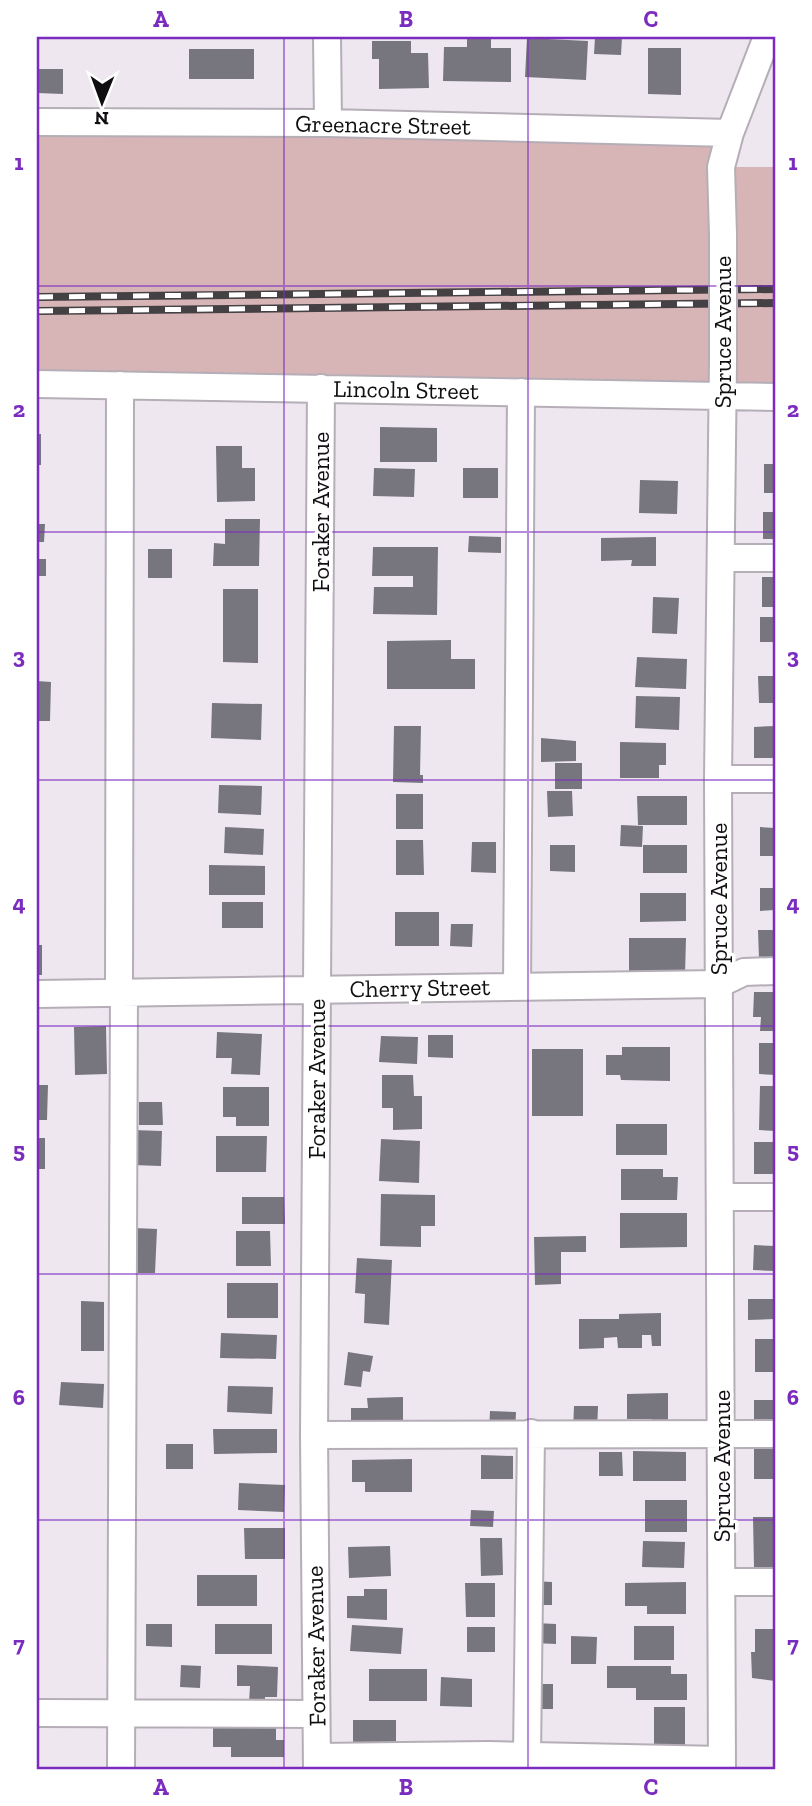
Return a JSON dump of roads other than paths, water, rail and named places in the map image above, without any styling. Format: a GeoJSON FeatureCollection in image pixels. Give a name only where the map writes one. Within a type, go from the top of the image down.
{"type":"FeatureCollection","features":[{"type":"Feature","properties":{"kind":"street"},"geometry":{"type":"LineString","coordinates":[[327,37],[328,123]]}},
{"type":"Feature","properties":{"kind":"street","name":"Spruce Avenue"},"geometry":{"type":"LineString","coordinates":[[722,1765],[722,1197],[718,779],[723,397],[721,167],[730,133],[767,37]]}},
{"type":"Feature","properties":{"kind":"street","name":"Greenacre Street"},"geometry":{"type":"LineString","coordinates":[[37,122],[328,123],[730,133]]}},
{"type":"Feature","properties":{"kind":"street","name":"Lincoln Street"},"geometry":{"type":"LineString","coordinates":[[37,384],[775,397]]}},
{"type":"Feature","properties":{"kind":"street"},"geometry":{"type":"LineString","coordinates":[[120,385],[121,1769]]}},
{"type":"Feature","properties":{"kind":"street","name":"Foraker Avenue"},"geometry":{"type":"LineString","coordinates":[[317,1763],[314,1435],[321,388]]}},
{"type":"Feature","properties":{"kind":"street"},"geometry":{"type":"LineString","coordinates":[[517,987],[521,393]]}},
{"type":"Feature","properties":{"kind":"street"},"geometry":{"type":"LineString","coordinates":[[721,558],[775,558]]}},
{"type":"Feature","properties":{"kind":"street"},"geometry":{"type":"LineString","coordinates":[[718,779],[775,779]]}},
{"type":"Feature","properties":{"kind":"street","name":"Cherry Street"},"geometry":{"type":"LineString","coordinates":[[37,994],[719,984],[744,972],[775,971]]}},
{"type":"Feature","properties":{"kind":"street"},"geometry":{"type":"LineString","coordinates":[[722,1197],[775,1197]]}},
{"type":"Feature","properties":{"kind":"street"},"geometry":{"type":"LineString","coordinates":[[527,1755],[531,1433]]}},
{"type":"Feature","properties":{"kind":"street"},"geometry":{"type":"LineString","coordinates":[[314,1435],[775,1434]]}},
{"type":"Feature","properties":{"kind":"street"},"geometry":{"type":"LineString","coordinates":[[722,1582],[775,1582]]}},
{"type":"Feature","properties":{"kind":"street"},"geometry":{"type":"LineString","coordinates":[[37,1713],[316,1714]]}},
{"type":"Feature","properties":{"kind":"street"},"geometry":{"type":"LineString","coordinates":[[317,1763],[488,1762],[527,1755],[722,1765]]}},
{"type":"Feature","properties":{"kind":"railway"},"geometry":{"type":"LineString","coordinates":[[37,297],[775,289]]}},
{"type":"Feature","properties":{"kind":"railway"},"geometry":{"type":"LineString","coordinates":[[37,311],[775,303]]}}]}
